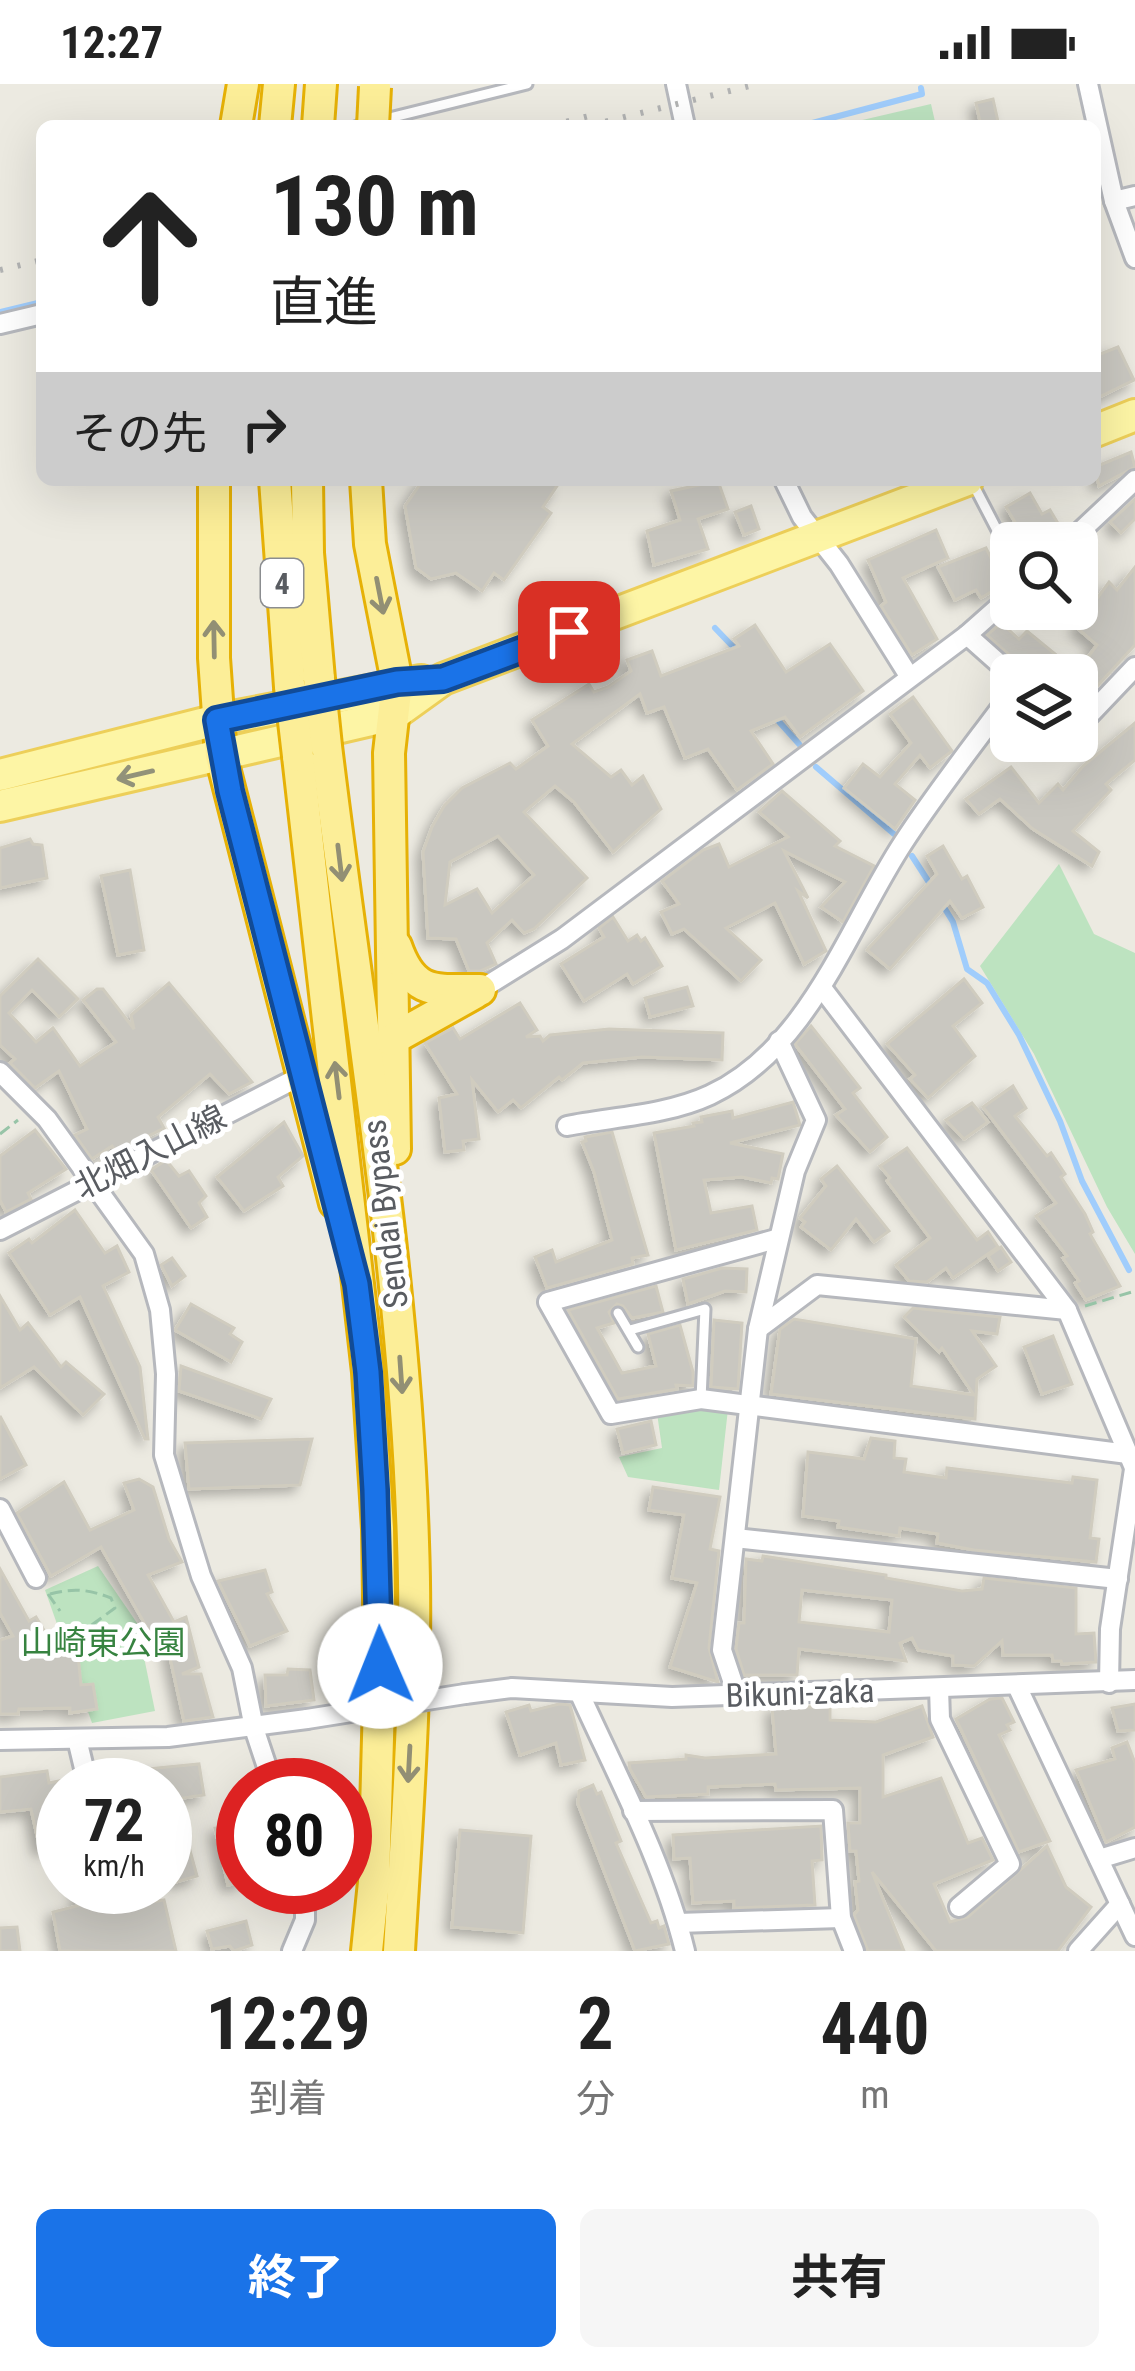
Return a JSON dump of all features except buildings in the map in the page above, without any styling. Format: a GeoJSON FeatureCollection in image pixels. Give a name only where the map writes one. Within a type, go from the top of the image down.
{"type":"FeatureCollection","features":[{"type":"Feature","properties":{"kind":"highway"},"geometry":{"type":"LineString","coordinates":[[275,120],[279,84]]}},
{"type":"Feature","properties":{"kind":"highway"},"geometry":{"type":"LineString","coordinates":[[374,120],[375,85]]}},
{"type":"Feature","properties":{"kind":"highway"},"geometry":{"type":"LineString","coordinates":[[214,486],[221,756],[357,1284]]}},
{"type":"Feature","properties":{"kind":"highway","name":"Sendai Bypass"},"geometry":{"type":"LineString","coordinates":[[276,486],[312,751],[371,1417],[380,1666],[374,1882],[367,1951]]}},
{"type":"Feature","properties":{"kind":"highway","name":"Sendai Bypass"},"geometry":{"type":"LineString","coordinates":[[305,683],[308,486]]}},
{"type":"Feature","properties":{"kind":"highway"},"geometry":{"type":"LineString","coordinates":[[366,486],[370,544],[397,682],[389,753],[398,1231],[395,1285]]}},
{"type":"Feature","properties":{"kind":"highway","name":"Sendai Bypass"},"geometry":{"type":"LineString","coordinates":[[312,751],[395,1285],[413,1543],[411,1737],[399,1951]]}},
{"type":"Feature","properties":{"kind":"highway"},"geometry":{"type":"LineString","coordinates":[[393,938],[404,970],[422,986],[480,990]]}},
{"type":"Feature","properties":{"kind":"highway"},"geometry":{"type":"LineString","coordinates":[[391,1040],[480,990]]}},
{"type":"Feature","properties":{"kind":"main road"},"geometry":{"type":"LineString","coordinates":[[1101,429],[1135,416]]}},
{"type":"Feature","properties":{"kind":"main road"},"geometry":{"type":"LineString","coordinates":[[0,806],[393,715],[443,679],[954,486]]}},
{"type":"Feature","properties":{"kind":"main road"},"geometry":{"type":"LineString","coordinates":[[0,775],[217,720],[397,682],[443,679]]}},
{"type":"Feature","properties":{"kind":"street"},"geometry":{"type":"LineString","coordinates":[[676,84],[685,120]]}},
{"type":"Feature","properties":{"kind":"street"},"geometry":{"type":"LineString","coordinates":[[1088,84],[1098,120]]}},
{"type":"Feature","properties":{"kind":"street"},"geometry":{"type":"LineString","coordinates":[[1101,135],[1114,201],[1135,259]]}},
{"type":"Feature","properties":{"kind":"street"},"geometry":{"type":"LineString","coordinates":[[1114,201],[1135,196]]}},
{"type":"Feature","properties":{"kind":"street"},"geometry":{"type":"LineString","coordinates":[[0,324],[36,315]]}},
{"type":"Feature","properties":{"kind":"street"},"geometry":{"type":"LineString","coordinates":[[1090,522],[1135,480]]}},
{"type":"Feature","properties":{"kind":"street"},"geometry":{"type":"LineString","coordinates":[[787,486],[802,517],[909,676]]}},
{"type":"Feature","properties":{"kind":"street"},"geometry":{"type":"LineString","coordinates":[[480,990],[562,939],[990,615]]}},
{"type":"Feature","properties":{"kind":"street"},"geometry":{"type":"LineString","coordinates":[[967,635],[990,655]]}},
{"type":"Feature","properties":{"kind":"street"},"geometry":{"type":"LineString","coordinates":[[1098,706],[1135,667]]}},
{"type":"Feature","properties":{"kind":"street"},"geometry":{"type":"LineString","coordinates":[[567,1126],[675,1108],[713,1094],[778,1041],[822,988],[897,851],[990,723]]}},
{"type":"Feature","properties":{"kind":"street"},"geometry":{"type":"LineString","coordinates":[[822,988],[1067,1310],[1132,1464],[1110,1629],[1108,1683]]}},
{"type":"Feature","properties":{"kind":"street"},"geometry":{"type":"LineString","coordinates":[[737,1695],[722,1650],[758,1329],[776,1239],[815,1120],[778,1041]]}},
{"type":"Feature","properties":{"kind":"street"},"geometry":{"type":"LineString","coordinates":[[0,1072],[36,1107],[144,1254],[160,1310],[166,1374],[164,1455],[201,1576],[242,1668],[265,1758]]}},
{"type":"Feature","properties":{"kind":"street","name":"北畑入山線"},"geometry":{"type":"LineString","coordinates":[[0,1230],[301,1076]]}},
{"type":"Feature","properties":{"kind":"street"},"geometry":{"type":"LineString","coordinates":[[776,1239],[548,1302],[611,1414],[700,1399],[1132,1464]]}},
{"type":"Feature","properties":{"kind":"street"},"geometry":{"type":"LineString","coordinates":[[758,1329],[817,1285],[1067,1310]]}},
{"type":"Feature","properties":{"kind":"street"},"geometry":{"type":"LineString","coordinates":[[0,1509],[42,1586]]}},
{"type":"Feature","properties":{"kind":"street"},"geometry":{"type":"LineString","coordinates":[[735,1538],[1118,1579]]}},
{"type":"Feature","properties":{"kind":"street","name":"Bikuni-zaka"},"geometry":{"type":"LineString","coordinates":[[0,1739],[168,1737],[512,1688],[672,1697],[1135,1680]]}},
{"type":"Feature","properties":{"kind":"street"},"geometry":{"type":"LineString","coordinates":[[1017,1686],[1135,1936]]}},
{"type":"Feature","properties":{"kind":"street"},"geometry":{"type":"LineString","coordinates":[[939,1688],[940,1719],[1010,1864],[959,1907]]}},
{"type":"Feature","properties":{"kind":"street"},"geometry":{"type":"LineString","coordinates":[[579,1692],[633,1811],[685,1951]]}},
{"type":"Feature","properties":{"kind":"street"},"geometry":{"type":"LineString","coordinates":[[77,1739],[82,1758]]}},
{"type":"Feature","properties":{"kind":"street"},"geometry":{"type":"LineString","coordinates":[[633,1811],[832,1810],[841,1918],[854,1951]]}},
{"type":"Feature","properties":{"kind":"street"},"geometry":{"type":"LineString","coordinates":[[1099,1859],[1135,1848]]}},
{"type":"Feature","properties":{"kind":"street"},"geometry":{"type":"LineString","coordinates":[[1078,1951],[1120,1904]]}},
{"type":"Feature","properties":{"kind":"street"},"geometry":{"type":"LineString","coordinates":[[292,1951],[305,1914]]}},
{"type":"Feature","properties":{"kind":"street"},"geometry":{"type":"LineString","coordinates":[[678,1923],[841,1918]]}},
{"type":"Feature","properties":{"kind":"lane"},"geometry":{"type":"LineString","coordinates":[[382,120],[527,84]]}},
{"type":"Feature","properties":{"kind":"lane"},"geometry":{"type":"LineString","coordinates":[[972,486],[992,522]]}},
{"type":"Feature","properties":{"kind":"lane"},"geometry":{"type":"LineString","coordinates":[[630,1330],[704,1309],[700,1399]]}},
{"type":"Feature","properties":{"kind":"lane"},"geometry":{"type":"LineString","coordinates":[[618,1313],[638,1347]]}},
{"type":"Feature","properties":{"kind":"path"},"geometry":{"type":"LineString","coordinates":[[0,1133],[36,1107]]}},
{"type":"Feature","properties":{"kind":"path"},"geometry":{"type":"LineString","coordinates":[[1067,1310],[1135,1292]]}},
{"type":"Feature","properties":{"kind":"path"},"geometry":{"type":"LineString","coordinates":[[42,1586],[90,1590],[111,1598],[115,1608],[82,1632],[84,1638]]}},
{"type":"Feature","properties":{"kind":"green space"},"geometry":{"type":"Polygon","coordinates":[[[931,104],[935,120],[862,120],[931,104]]]}},
{"type":"Feature","properties":{"kind":"green space"},"geometry":{"type":"Polygon","coordinates":[[[1059,864],[1094,934],[1135,953],[1135,1254],[1107,1207],[1034,1054],[980,966],[1059,864]]]}},
{"type":"Feature","properties":{"kind":"green space"},"geometry":{"type":"Polygon","coordinates":[[[728,1409],[719,1490],[628,1477],[619,1457],[662,1448],[657,1413],[728,1409]]]}},
{"type":"Feature","properties":{"kind":"green space","name":"山崎東公園"},"geometry":{"type":"Polygon","coordinates":[[[98,1566],[137,1623],[155,1711],[92,1723],[45,1590],[98,1566]]]}},
{"type":"Feature","properties":{"kind":"waterway"},"geometry":{"type":"LineString","coordinates":[[824,120],[922,94],[921,88]]}},
{"type":"Feature","properties":{"kind":"waterway"},"geometry":{"type":"LineString","coordinates":[[0,312],[36,303]]}},
{"type":"Feature","properties":{"kind":"waterway"},"geometry":{"type":"LineString","coordinates":[[715,628],[738,652]]}},
{"type":"Feature","properties":{"kind":"waterway"},"geometry":{"type":"LineString","coordinates":[[773,715],[799,744]]}},
{"type":"Feature","properties":{"kind":"waterway"},"geometry":{"type":"LineString","coordinates":[[816,767],[894,834]]}},
{"type":"Feature","properties":{"kind":"waterway"},"geometry":{"type":"LineString","coordinates":[[912,856],[932,887]]}},
{"type":"Feature","properties":{"kind":"waterway"},"geometry":{"type":"LineString","coordinates":[[942,904],[953,922],[967,969],[987,983],[1019,1035],[1082,1181],[1129,1270]]}},
{"type":"Feature","properties":{"kind":"railway"},"geometry":{"type":"LineString","coordinates":[[612,120],[758,84]]}},
{"type":"Feature","properties":{"kind":"railway"},"geometry":{"type":"LineString","coordinates":[[573,120],[601,113]]}},
{"type":"Feature","properties":{"kind":"railway"},"geometry":{"type":"LineString","coordinates":[[0,270],[36,261]]}},
{"type":"Feature","properties":{"kind":"route"},"geometry":{"type":"LineString","coordinates":[[380,1666],[378,1529],[357,1284],[221,756],[217,720],[397,682],[443,679],[569,632]]}}]}
